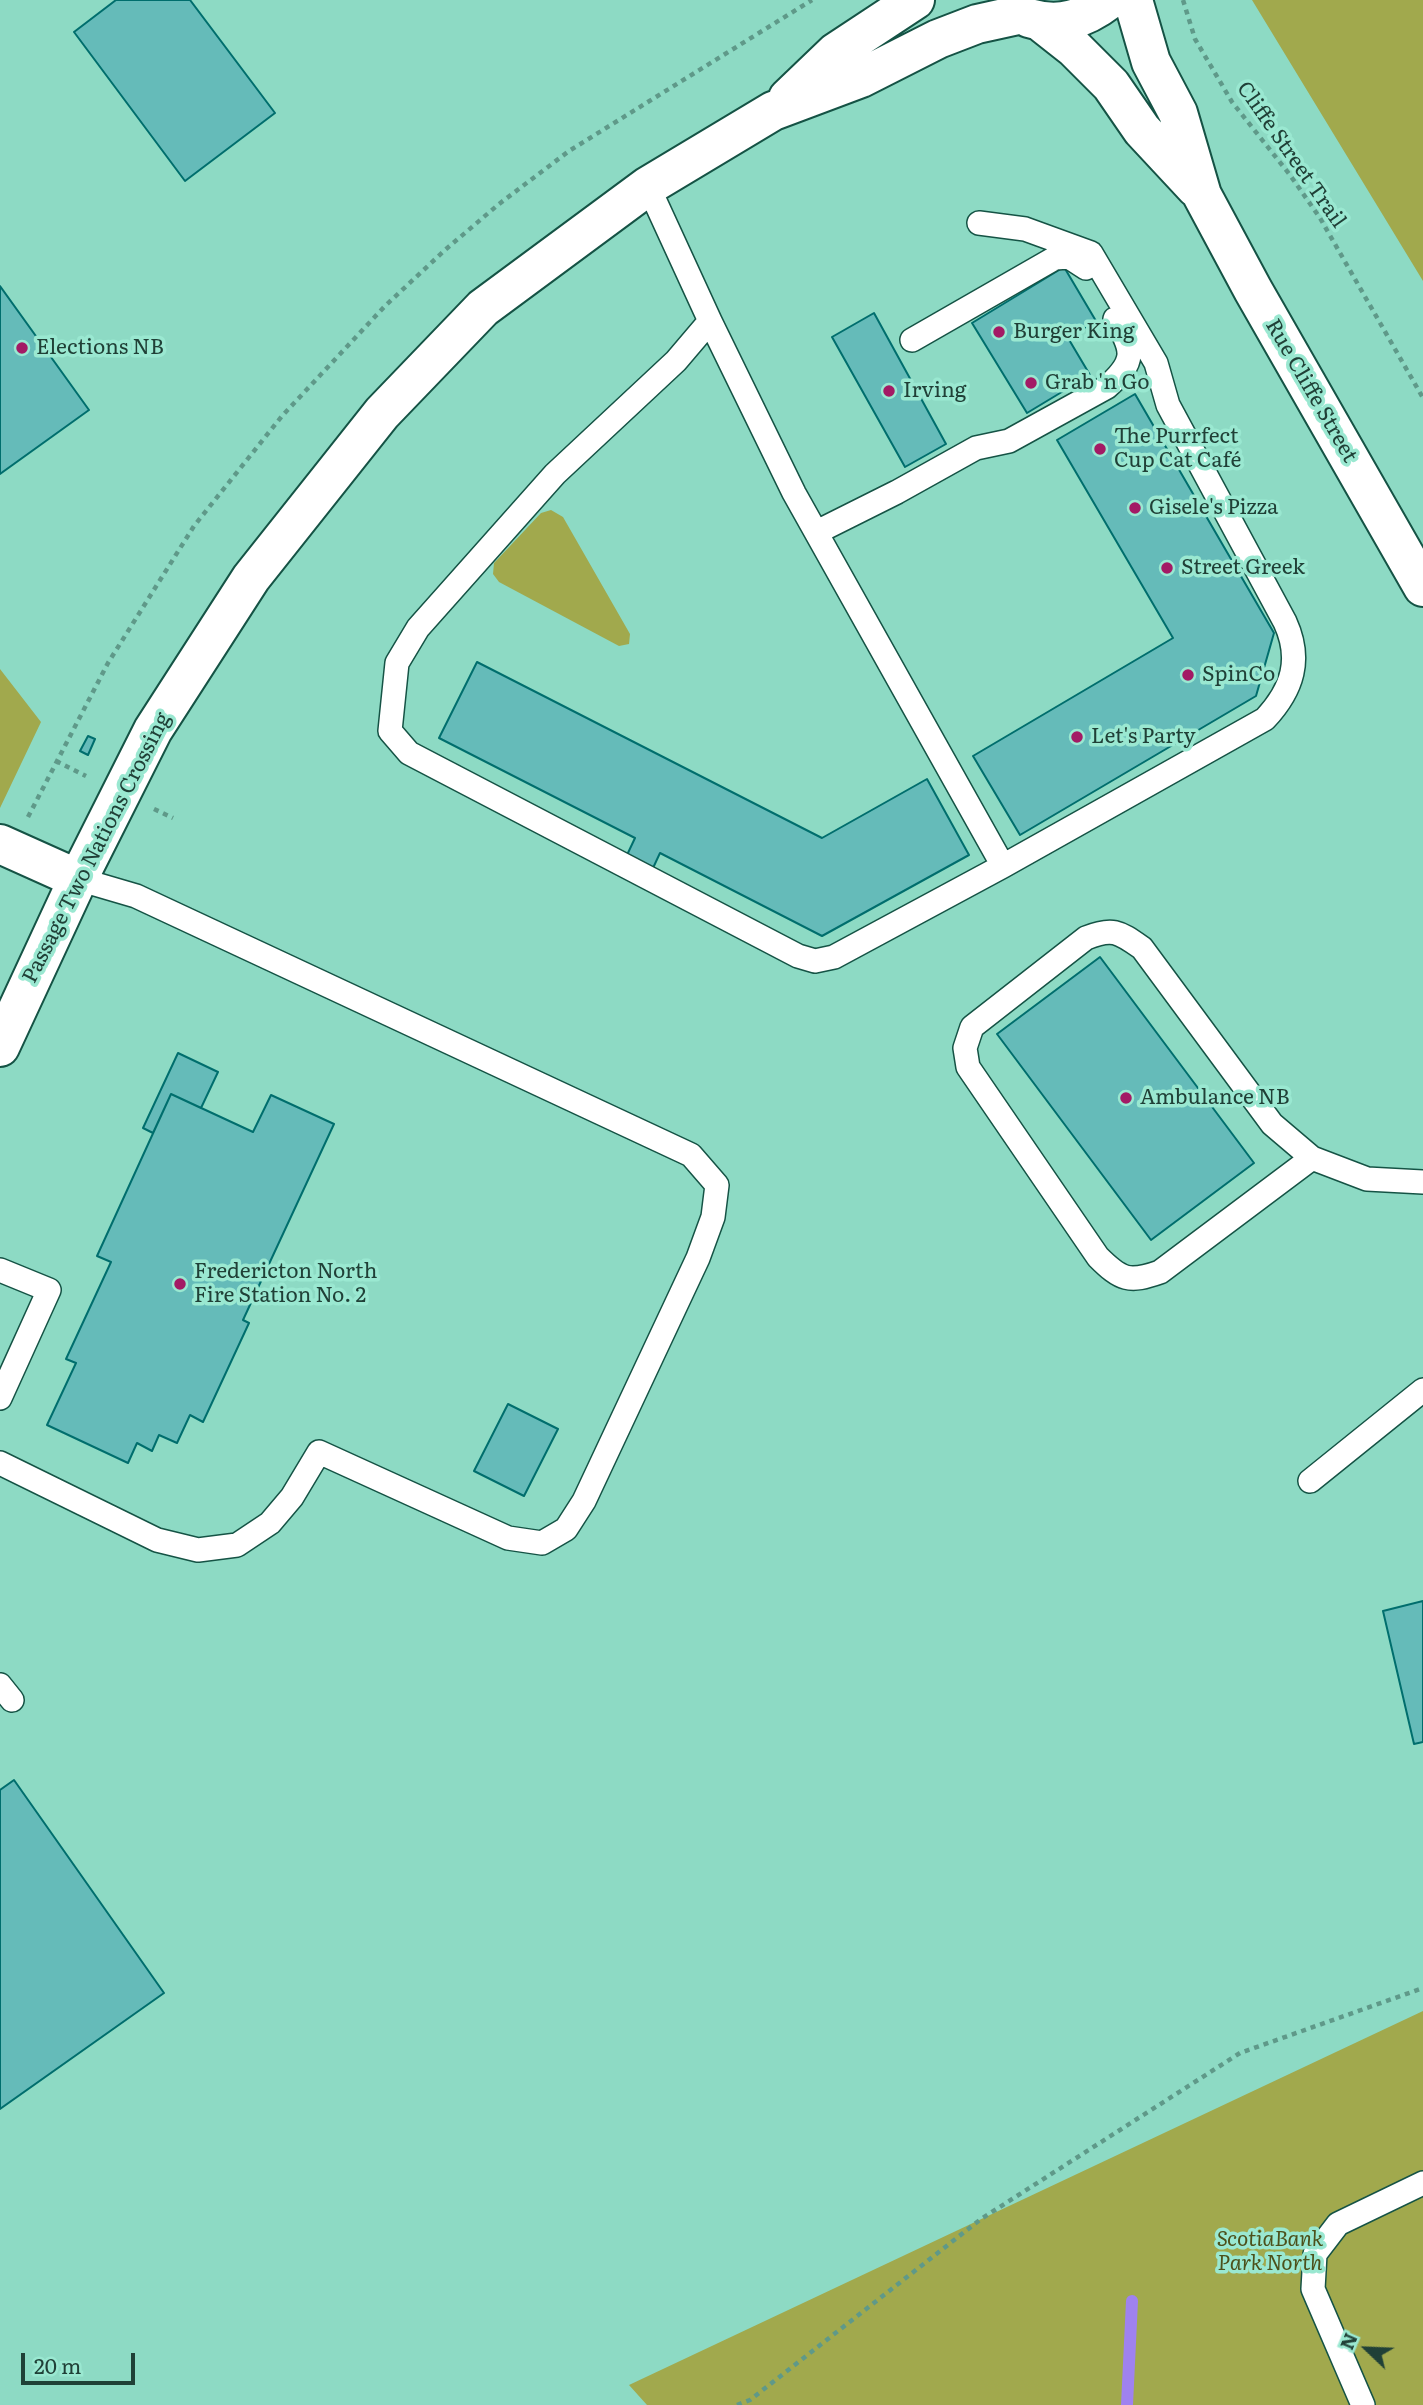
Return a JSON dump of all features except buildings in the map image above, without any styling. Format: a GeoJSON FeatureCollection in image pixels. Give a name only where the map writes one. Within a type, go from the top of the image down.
{"type":"FeatureCollection","features":[{"type":"Feature","properties":{"kind":"main road","name":"Passage Two Nations Crossing"},"geometry":{"type":"LineString","coordinates":[[773,111],[836,52],[915,0]]}},
{"type":"Feature","properties":{"kind":"main road","name":"Passage Two Nations Crossing"},"geometry":{"type":"LineString","coordinates":[[0,1047],[78,879],[153,730],[251,578],[382,413],[482,308],[648,186],[773,111],[860,78],[938,39],[977,24],[1019,12],[1068,22],[1092,13],[1109,0]]}},
{"type":"Feature","properties":{"kind":"main road","name":"Rue Cliffe Street"},"geometry":{"type":"LineString","coordinates":[[1133,0],[1151,62],[1178,113],[1202,195],[1253,290],[1423,587]]}},
{"type":"Feature","properties":{"kind":"main road","name":"Rue Cliffe Street"},"geometry":{"type":"LineString","coordinates":[[1019,12],[1074,48],[1111,85],[1142,130],[1202,195]]}},
{"type":"Feature","properties":{"kind":"main road"},"geometry":{"type":"LineString","coordinates":[[0,844],[78,879]]}},
{"type":"Feature","properties":{"kind":"lane"},"geometry":{"type":"LineString","coordinates":[[648,186],[794,493],[1003,866]]}},
{"type":"Feature","properties":{"kind":"lane"},"geometry":{"type":"LineString","coordinates":[[710,321],[676,360],[555,474],[418,628],[397,663],[390,732],[409,753],[798,956],[815,961],[834,957],[1265,719],[1278,705],[1289,685],[1295,663],[1293,640],[1168,405],[1156,363],[1091,253],[1025,229],[979,223]]}},
{"type":"Feature","properties":{"kind":"lane"},"geometry":{"type":"LineString","coordinates":[[817,532],[976,448],[1009,440],[1107,387],[1121,375],[1130,361],[1127,339],[1086,268],[1069,257],[1055,258],[912,340]]}},
{"type":"Feature","properties":{"kind":"lane"},"geometry":{"type":"LineString","coordinates":[[0,1463],[157,1540],[198,1550],[237,1545],[270,1523],[292,1497],[319,1452],[508,1538],[542,1543],[566,1529],[584,1501],[698,1258],[713,1217],[717,1185],[691,1155],[136,896],[78,879]]}},
{"type":"Feature","properties":{"kind":"lane"},"geometry":{"type":"LineString","coordinates":[[1312,1158],[1160,1272],[1139,1279],[1116,1275],[1098,1257],[968,1067],[965,1048],[972,1027],[1086,938],[1104,931],[1125,936],[1142,948],[1272,1124],[1312,1158],[1367,1180],[1423,1182]]}},
{"type":"Feature","properties":{"kind":"lane"},"geometry":{"type":"LineString","coordinates":[[0,1270],[48,1290],[0,1398]]}},
{"type":"Feature","properties":{"kind":"lane"},"geometry":{"type":"LineString","coordinates":[[1310,1481],[1423,1390]]}},
{"type":"Feature","properties":{"kind":"lane"},"geometry":{"type":"LineString","coordinates":[[1363,2405],[1313,2289],[1315,2254],[1338,2224],[1423,2183]]}},
{"type":"Feature","properties":{"kind":"path","name":"Cliffe Street Trail"},"geometry":{"type":"LineString","coordinates":[[1183,0],[1195,39],[1232,102],[1320,218],[1423,398]]}},
{"type":"Feature","properties":{"kind":"path"},"geometry":{"type":"LineString","coordinates":[[737,2405],[749,2402],[981,2218],[1240,2053],[1423,1988]]}},
{"type":"Feature","properties":{"kind":"green space"},"geometry":{"type":"Polygon","coordinates":[[[1252,0],[1423,0],[1423,281],[1252,0]]]}},
{"type":"Feature","properties":{"kind":"green space"},"geometry":{"type":"Polygon","coordinates":[[[551,510],[563,517],[630,634],[629,644],[619,646],[499,582],[493,574],[494,563],[541,513],[551,510]]]}},
{"type":"Feature","properties":{"kind":"green space"},"geometry":{"type":"Polygon","coordinates":[[[0,669],[41,722],[0,808],[0,669]]]}},
{"type":"Feature","properties":{"kind":"green space","name":"ScotiaBank Park North"},"geometry":{"type":"Polygon","coordinates":[[[1423,2011],[1423,2405],[647,2405],[629,2385],[1423,2011]]]}},
{"type":"Feature","properties":{"kind":"waterway"},"geometry":{"type":"LineString","coordinates":[[1127,2405],[1132,2301]]}},
{"type":"Feature","properties":{"kind":"place","name":"Burger King"},"geometry":{"type":"Point","coordinates":[999,332]}},
{"type":"Feature","properties":{"kind":"place","name":"Elections NB"},"geometry":{"type":"Point","coordinates":[22,348]}},
{"type":"Feature","properties":{"kind":"place","name":"Grab 'n Go"},"geometry":{"type":"Point","coordinates":[1031,383]}},
{"type":"Feature","properties":{"kind":"place","name":"Irving"},"geometry":{"type":"Point","coordinates":[889,391]}},
{"type":"Feature","properties":{"kind":"place","name":"The Purrfect Cup Cat Café"},"geometry":{"type":"Point","coordinates":[1100,449]}},
{"type":"Feature","properties":{"kind":"place","name":"Gisele's Pizza"},"geometry":{"type":"Point","coordinates":[1135,508]}},
{"type":"Feature","properties":{"kind":"place","name":"Street Greek"},"geometry":{"type":"Point","coordinates":[1167,568]}},
{"type":"Feature","properties":{"kind":"place","name":"SpinCo"},"geometry":{"type":"Point","coordinates":[1188,675]}},
{"type":"Feature","properties":{"kind":"place","name":"Let's Party"},"geometry":{"type":"Point","coordinates":[1077,737]}},
{"type":"Feature","properties":{"kind":"place","name":"Ambulance NB"},"geometry":{"type":"Point","coordinates":[1126,1098]}},
{"type":"Feature","properties":{"kind":"place","name":"Fredericton North Fire Station No. 2"},"geometry":{"type":"Point","coordinates":[180,1284]}}]}
